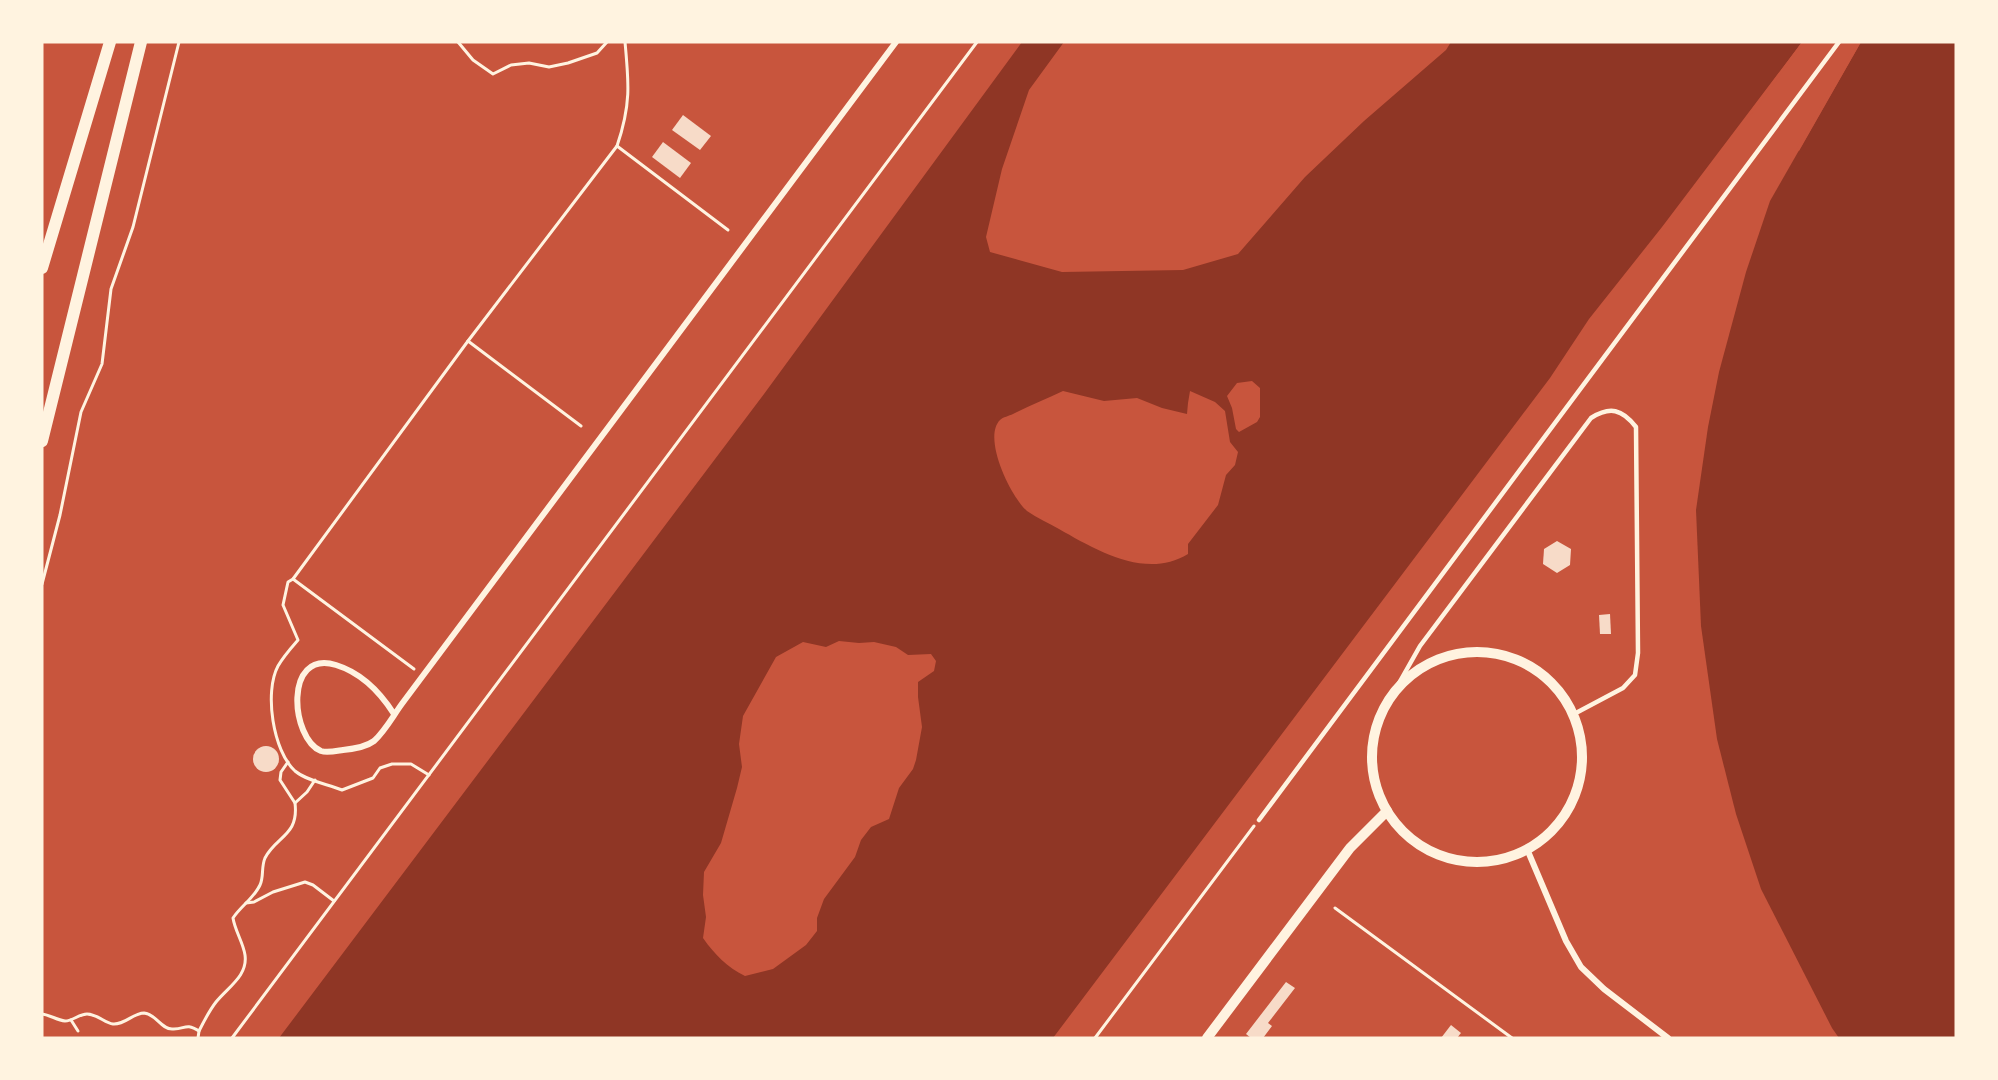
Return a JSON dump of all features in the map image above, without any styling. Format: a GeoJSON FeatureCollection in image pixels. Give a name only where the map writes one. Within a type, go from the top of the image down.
{"type":"FeatureCollection","features":[{"type":"Feature","properties":{"kind":"main road"},"geometry":{"type":"LineString","coordinates":[[42,268],[110,42]]}},
{"type":"Feature","properties":{"kind":"main road"},"geometry":{"type":"LineString","coordinates":[[42,441],[141,42]]}},
{"type":"Feature","properties":{"kind":"street"},"geometry":{"type":"LineString","coordinates":[[394,714],[381,694],[347,668],[325,662],[312,666],[303,673],[298,690],[299,719],[304,735],[310,744],[322,752],[352,749],[372,742],[386,728],[394,714],[896,42]]}},
{"type":"Feature","properties":{"kind":"street"},"geometry":{"type":"LineString","coordinates":[[1475,651],[1506,655],[1534,667],[1557,688],[1574,714],[1582,744],[1581,775],[1578,785],[1571,805],[1552,830],[1527,849],[1502,859],[1475,862],[1449,858],[1417,843],[1403,832],[1387,811],[1375,782],[1372,750],[1379,720],[1394,692],[1417,670],[1444,657],[1475,651]]}},
{"type":"Feature","properties":{"kind":"street"},"geometry":{"type":"LineString","coordinates":[[1207,1038],[1350,848],[1387,811]]}},
{"type":"Feature","properties":{"kind":"street"},"geometry":{"type":"LineString","coordinates":[[1527,849],[1566,941],[1581,967],[1604,989],[1668,1038]]}},
{"type":"Feature","properties":{"kind":"lane"},"geometry":{"type":"LineString","coordinates":[[1259,820],[1839,42]]}},
{"type":"Feature","properties":{"kind":"lane"},"geometry":{"type":"LineString","coordinates":[[1394,692],[1420,646],[1591,418],[1603,410],[1617,411],[1628,416],[1636,427],[1638,653],[1635,675],[1623,688],[1574,714]]}},
{"type":"Feature","properties":{"kind":"path"},"geometry":{"type":"LineString","coordinates":[[42,584],[60,515],[81,412],[102,364],[111,289],[133,227],[179,42]]}},
{"type":"Feature","properties":{"kind":"path"},"geometry":{"type":"LineString","coordinates":[[458,42],[473,60],[493,74],[511,64],[529,63],[549,67],[568,63],[597,52],[607,42]]}},
{"type":"Feature","properties":{"kind":"path"},"geometry":{"type":"LineString","coordinates":[[429,775],[411,764],[392,764],[380,768],[373,778],[342,790],[294,770],[288,762],[274,733],[272,681],[278,666],[298,640],[283,605],[288,582],[293,579],[468,341],[617,146],[627,111],[629,83],[625,42]]}},
{"type":"Feature","properties":{"kind":"path"},"geometry":{"type":"LineString","coordinates":[[232,1038],[976,42]]}},
{"type":"Feature","properties":{"kind":"path"},"geometry":{"type":"LineString","coordinates":[[617,146],[728,230]]}},
{"type":"Feature","properties":{"kind":"path"},"geometry":{"type":"LineString","coordinates":[[468,341],[581,426]]}},
{"type":"Feature","properties":{"kind":"path"},"geometry":{"type":"LineString","coordinates":[[293,579],[423,675]]}},
{"type":"Feature","properties":{"kind":"path"},"geometry":{"type":"LineString","coordinates":[[198,1038],[199,1031],[215,1004],[242,973],[246,963],[245,952],[233,918],[259,888],[263,878],[263,861],[294,822],[295,803],[280,780],[281,772],[288,762]]}},
{"type":"Feature","properties":{"kind":"path"},"geometry":{"type":"LineString","coordinates":[[295,803],[307,792],[315,780]]}},
{"type":"Feature","properties":{"kind":"path"},"geometry":{"type":"LineString","coordinates":[[1095,1038],[1259,820]]}},
{"type":"Feature","properties":{"kind":"path"},"geometry":{"type":"LineString","coordinates":[[245,903],[254,902],[273,892],[305,882],[313,885],[334,901]]}},
{"type":"Feature","properties":{"kind":"path"},"geometry":{"type":"LineString","coordinates":[[1335,908],[1512,1038]]}},
{"type":"Feature","properties":{"kind":"path"},"geometry":{"type":"LineString","coordinates":[[42,1014],[64,1021],[87,1014],[112,1024],[121,1023],[137,1014],[144,1013],[154,1016],[167,1028],[191,1026],[199,1031]]}},
{"type":"Feature","properties":{"kind":"path"},"geometry":{"type":"LineString","coordinates":[[71,1020],[78,1031]]}},
{"type":"Feature","properties":{"kind":"shaded area"},"geometry":{"type":"Polygon","coordinates":[[[1022,42],[1064,42],[1029,90],[1002,169],[986,237],[990,252],[1062,272],[1183,270],[1238,254],[1305,177],[1364,121],[1446,50],[1451,42],[1802,42],[1589,319],[1550,378],[1053,1038],[279,1038],[761,398],[1022,42]],[[1252,381],[1237,383],[1227,396],[1236,429],[1239,432],[1257,422],[1260,417],[1260,388],[1252,381]],[[1063,391],[1000,420],[995,429],[996,453],[1007,481],[1027,511],[1105,553],[1138,563],[1155,564],[1172,561],[1188,554],[1188,544],[1218,505],[1226,475],[1235,465],[1238,452],[1230,442],[1225,411],[1215,402],[1190,391],[1187,414],[1162,408],[1137,398],[1104,401],[1063,391]],[[839,641],[826,647],[803,642],[776,657],[743,716],[739,744],[742,767],[737,788],[721,843],[704,872],[703,895],[706,917],[703,938],[722,960],[745,976],[773,969],[806,945],[817,931],[817,918],[824,899],[855,857],[861,840],[871,827],[889,819],[899,788],[913,769],[916,760],[922,727],[918,682],[934,671],[936,661],[931,654],[908,655],[896,647],[874,642],[839,641]]]}},
{"type":"Feature","properties":{"kind":"shaded area"},"geometry":{"type":"Polygon","coordinates":[[[1861,42],[1956,42],[1956,1038],[1839,1038],[1832,1028],[1761,889],[1736,814],[1717,739],[1701,626],[1696,510],[1708,427],[1719,372],[1746,272],[1770,201],[1861,42]]]}},
{"type":"Feature","properties":{"kind":"pier"},"geometry":{"type":"Polygon","coordinates":[[[1802,42],[1805,42],[1751,115],[1749,113],[1802,42]]]}},
{"type":"Feature","properties":{"kind":"pier"},"geometry":{"type":"Polygon","coordinates":[[[1857,42],[1861,42],[1799,151],[1796,149],[1857,42]]]}},
{"type":"Feature","properties":{"kind":"building"},"geometry":{"type":"Polygon","coordinates":[[[683,115],[711,136],[700,150],[672,130],[683,115]]]}},
{"type":"Feature","properties":{"kind":"building"},"geometry":{"type":"Polygon","coordinates":[[[663,142],[691,163],[680,178],[652,157],[663,142]]]}},
{"type":"Feature","properties":{"kind":"building"},"geometry":{"type":"Polygon","coordinates":[[[1557,541],[1571,549],[1570,565],[1557,573],[1543,564],[1544,549],[1557,541]]]}},
{"type":"Feature","properties":{"kind":"building"},"geometry":{"type":"Polygon","coordinates":[[[1610,614],[1611,634],[1600,634],[1599,615],[1610,614]]]}},
{"type":"Feature","properties":{"kind":"building"},"geometry":{"type":"Polygon","coordinates":[[[266,746],[275,750],[279,759],[275,768],[266,772],[257,768],[253,759],[257,750],[266,746]]]}},
{"type":"Feature","properties":{"kind":"building"},"geometry":{"type":"Polygon","coordinates":[[[1286,982],[1295,988],[1268,1023],[1272,1026],[1263,1038],[1251,1038],[1246,1034],[1286,982]]]}},
{"type":"Feature","properties":{"kind":"building"},"geometry":{"type":"Polygon","coordinates":[[[1451,1025],[1461,1033],[1457,1038],[1441,1038],[1451,1025]]]}}]}
